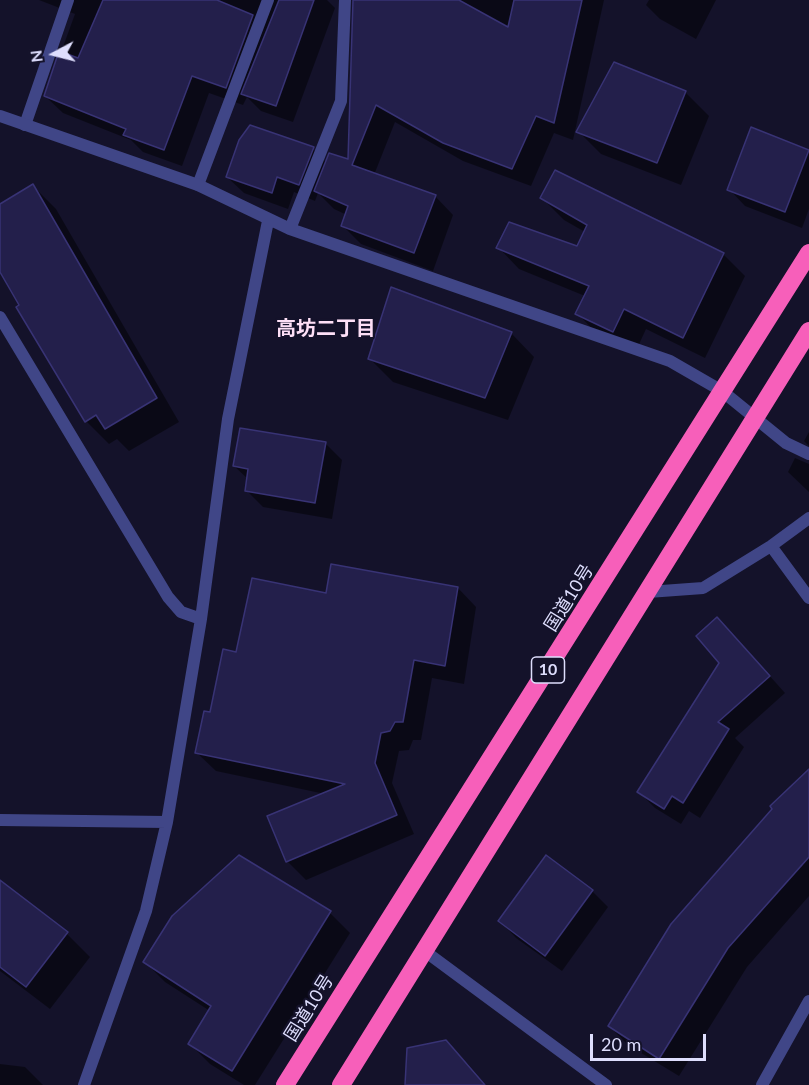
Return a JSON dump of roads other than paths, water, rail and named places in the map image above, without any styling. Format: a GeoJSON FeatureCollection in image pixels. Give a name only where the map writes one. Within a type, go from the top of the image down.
{"type":"FeatureCollection","features":[{"type":"Feature","properties":{"kind":"highway","name":"国道10号"},"geometry":{"type":"LineString","coordinates":[[285,1085],[809,254]]}},
{"type":"Feature","properties":{"kind":"highway","name":"10"},"geometry":{"type":"LineString","coordinates":[[341,1085],[426,952],[809,331]]}},
{"type":"Feature","properties":{"kind":"street"},"geometry":{"type":"LineString","coordinates":[[25,125],[68,0]]}},
{"type":"Feature","properties":{"kind":"street"},"geometry":{"type":"LineString","coordinates":[[198,185],[268,0]]}},
{"type":"Feature","properties":{"kind":"street"},"geometry":{"type":"LineString","coordinates":[[290,229],[341,101],[345,0]]}},
{"type":"Feature","properties":{"kind":"street"},"geometry":{"type":"LineString","coordinates":[[0,116],[198,185],[268,221],[670,361],[722,390],[786,443],[809,453]]}},
{"type":"Feature","properties":{"kind":"street"},"geometry":{"type":"LineString","coordinates":[[84,1085],[146,911],[167,822],[201,619],[228,419],[268,221]]}},
{"type":"Feature","properties":{"kind":"street"},"geometry":{"type":"LineString","coordinates":[[0,316],[168,597],[181,612],[201,619]]}},
{"type":"Feature","properties":{"kind":"street"},"geometry":{"type":"LineString","coordinates":[[648,592],[703,588],[771,546],[809,518]]}},
{"type":"Feature","properties":{"kind":"street"},"geometry":{"type":"LineString","coordinates":[[771,546],[809,597]]}},
{"type":"Feature","properties":{"kind":"street"},"geometry":{"type":"LineString","coordinates":[[0,820],[167,822]]}},
{"type":"Feature","properties":{"kind":"street"},"geometry":{"type":"LineString","coordinates":[[426,952],[606,1085]]}},
{"type":"Feature","properties":{"kind":"street"},"geometry":{"type":"LineString","coordinates":[[762,1085],[809,1001]]}},
{"type":"Feature","properties":{"kind":"district","name":"高坊二丁目"},"geometry":{"type":"Point","coordinates":[326,329]}}]}
